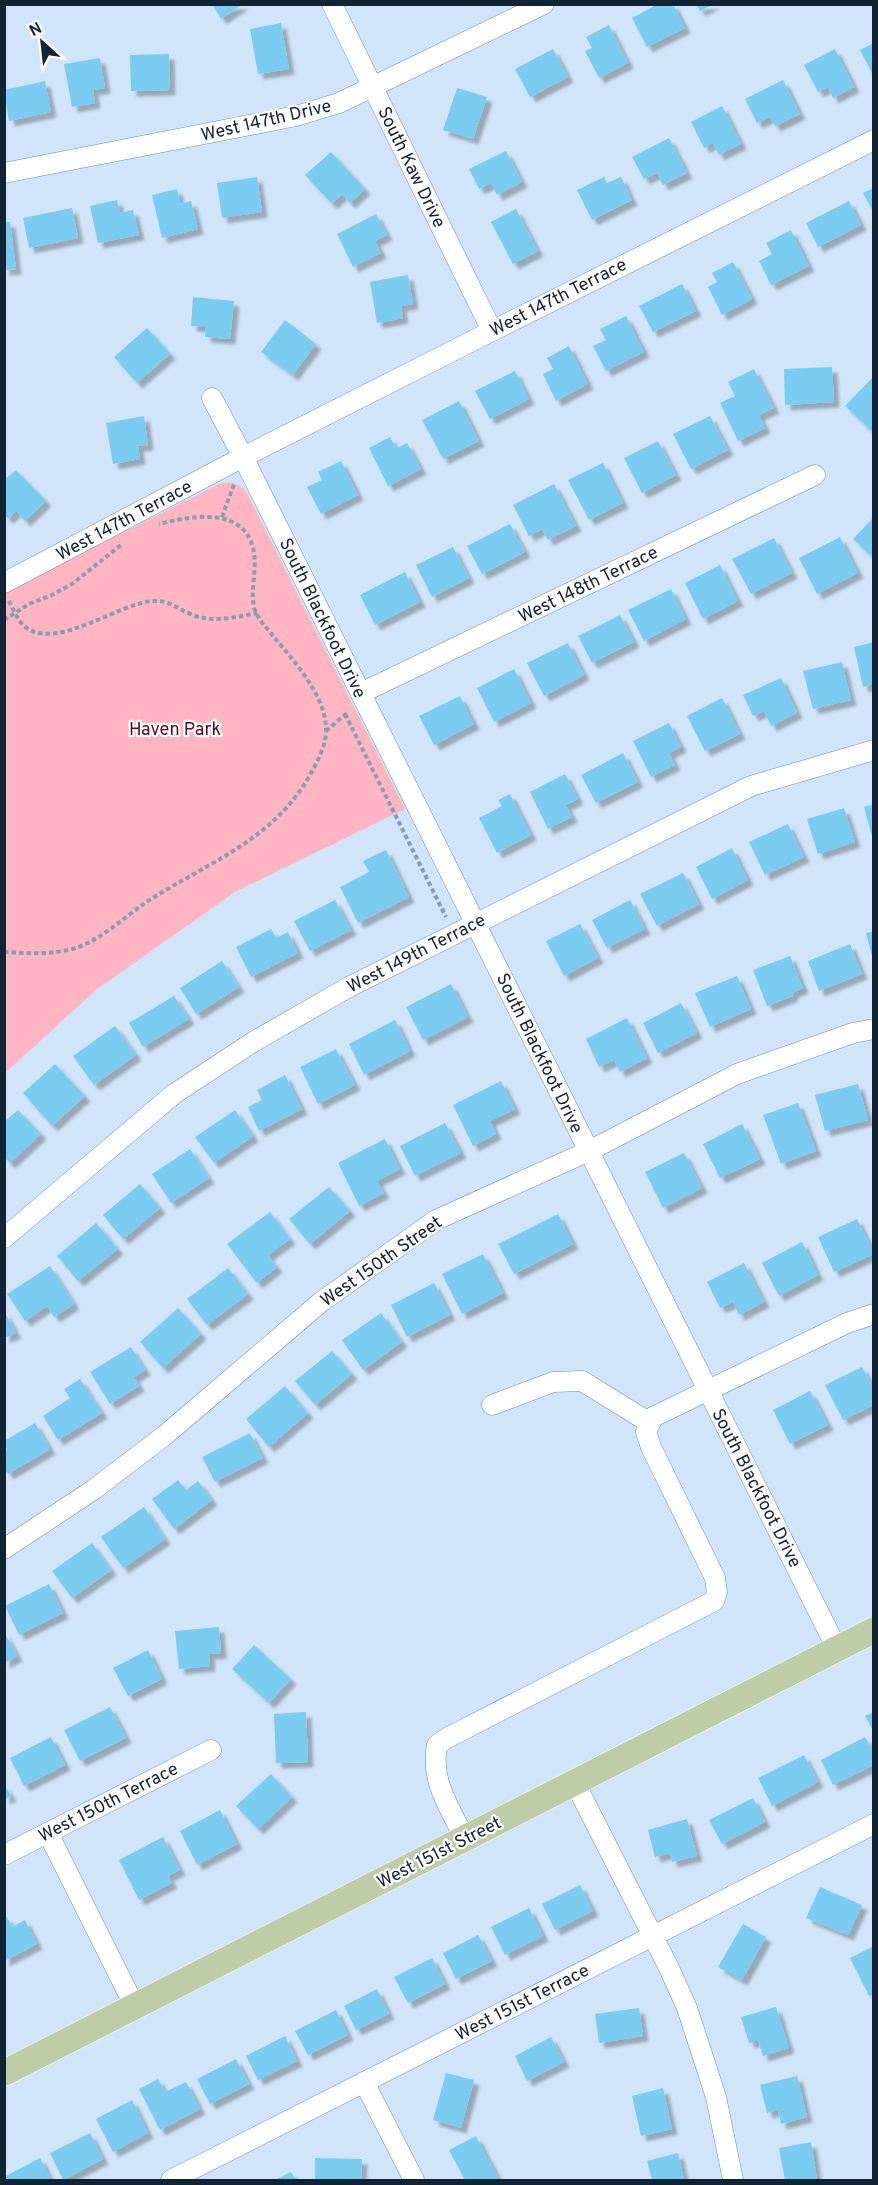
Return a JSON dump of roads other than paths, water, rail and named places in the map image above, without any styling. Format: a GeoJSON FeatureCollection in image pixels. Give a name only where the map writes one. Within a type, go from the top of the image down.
{"type":"FeatureCollection","features":[{"type":"Feature","properties":{"kind":"main road","name":"West 151st Street"},"geometry":{"type":"LineString","coordinates":[[4,2073],[873,1630]]}},
{"type":"Feature","properties":{"kind":"street","name":"South Kaw Drive"},"geometry":{"type":"LineString","coordinates":[[332,4],[492,330]]}},
{"type":"Feature","properties":{"kind":"street","name":"West 147th Drive"},"geometry":{"type":"LineString","coordinates":[[4,173],[296,117],[339,103],[544,4]]}},
{"type":"Feature","properties":{"kind":"street","name":"West 147th Terrace"},"geometry":{"type":"LineString","coordinates":[[4,583],[243,457],[492,330],[873,140]]}},
{"type":"Feature","properties":{"kind":"street"},"geometry":{"type":"LineString","coordinates":[[212,398],[243,457]]}},
{"type":"Feature","properties":{"kind":"street","name":"South Blackfoot Drive"},"geometry":{"type":"LineString","coordinates":[[243,457],[837,1649]]}},
{"type":"Feature","properties":{"kind":"street","name":"West 148th Terrace"},"geometry":{"type":"LineString","coordinates":[[363,698],[815,475]]}},
{"type":"Feature","properties":{"kind":"street","name":"West 149th Terrace"},"geometry":{"type":"LineString","coordinates":[[4,1238],[174,1094],[253,1042],[349,987],[751,786],[873,750]]}},
{"type":"Feature","properties":{"kind":"street","name":"West 150th Street"},"geometry":{"type":"LineString","coordinates":[[4,1549],[93,1490],[165,1436],[321,1302],[436,1220],[589,1151],[737,1074],[853,1033],[873,1029]]}},
{"type":"Feature","properties":{"kind":"street"},"geometry":{"type":"LineString","coordinates":[[465,1839],[435,1777],[434,1761],[437,1746],[447,1738],[714,1601],[717,1592],[715,1578],[651,1447],[646,1432],[653,1417],[847,1323],[873,1314]]}},
{"type":"Feature","properties":{"kind":"street"},"geometry":{"type":"LineString","coordinates":[[492,1405],[553,1382],[582,1382],[650,1423]]}},
{"type":"Feature","properties":{"kind":"street","name":"West 150th Terrace"},"geometry":{"type":"LineString","coordinates":[[4,1855],[211,1750]]}},
{"type":"Feature","properties":{"kind":"street"},"geometry":{"type":"LineString","coordinates":[[575,1783],[687,2008],[709,2071],[733,2181]]}},
{"type":"Feature","properties":{"kind":"street","name":"West 151st Terrace"},"geometry":{"type":"LineString","coordinates":[[171,2181],[873,1824]]}},
{"type":"Feature","properties":{"kind":"street"},"geometry":{"type":"LineString","coordinates":[[48,1833],[135,2007]]}},
{"type":"Feature","properties":{"kind":"street"},"geometry":{"type":"LineString","coordinates":[[364,2082],[414,2181]]}},
{"type":"Feature","properties":{"kind":"park label","name":"Haven Park"},"geometry":{"type":"Point","coordinates":[175,729]}}]}
